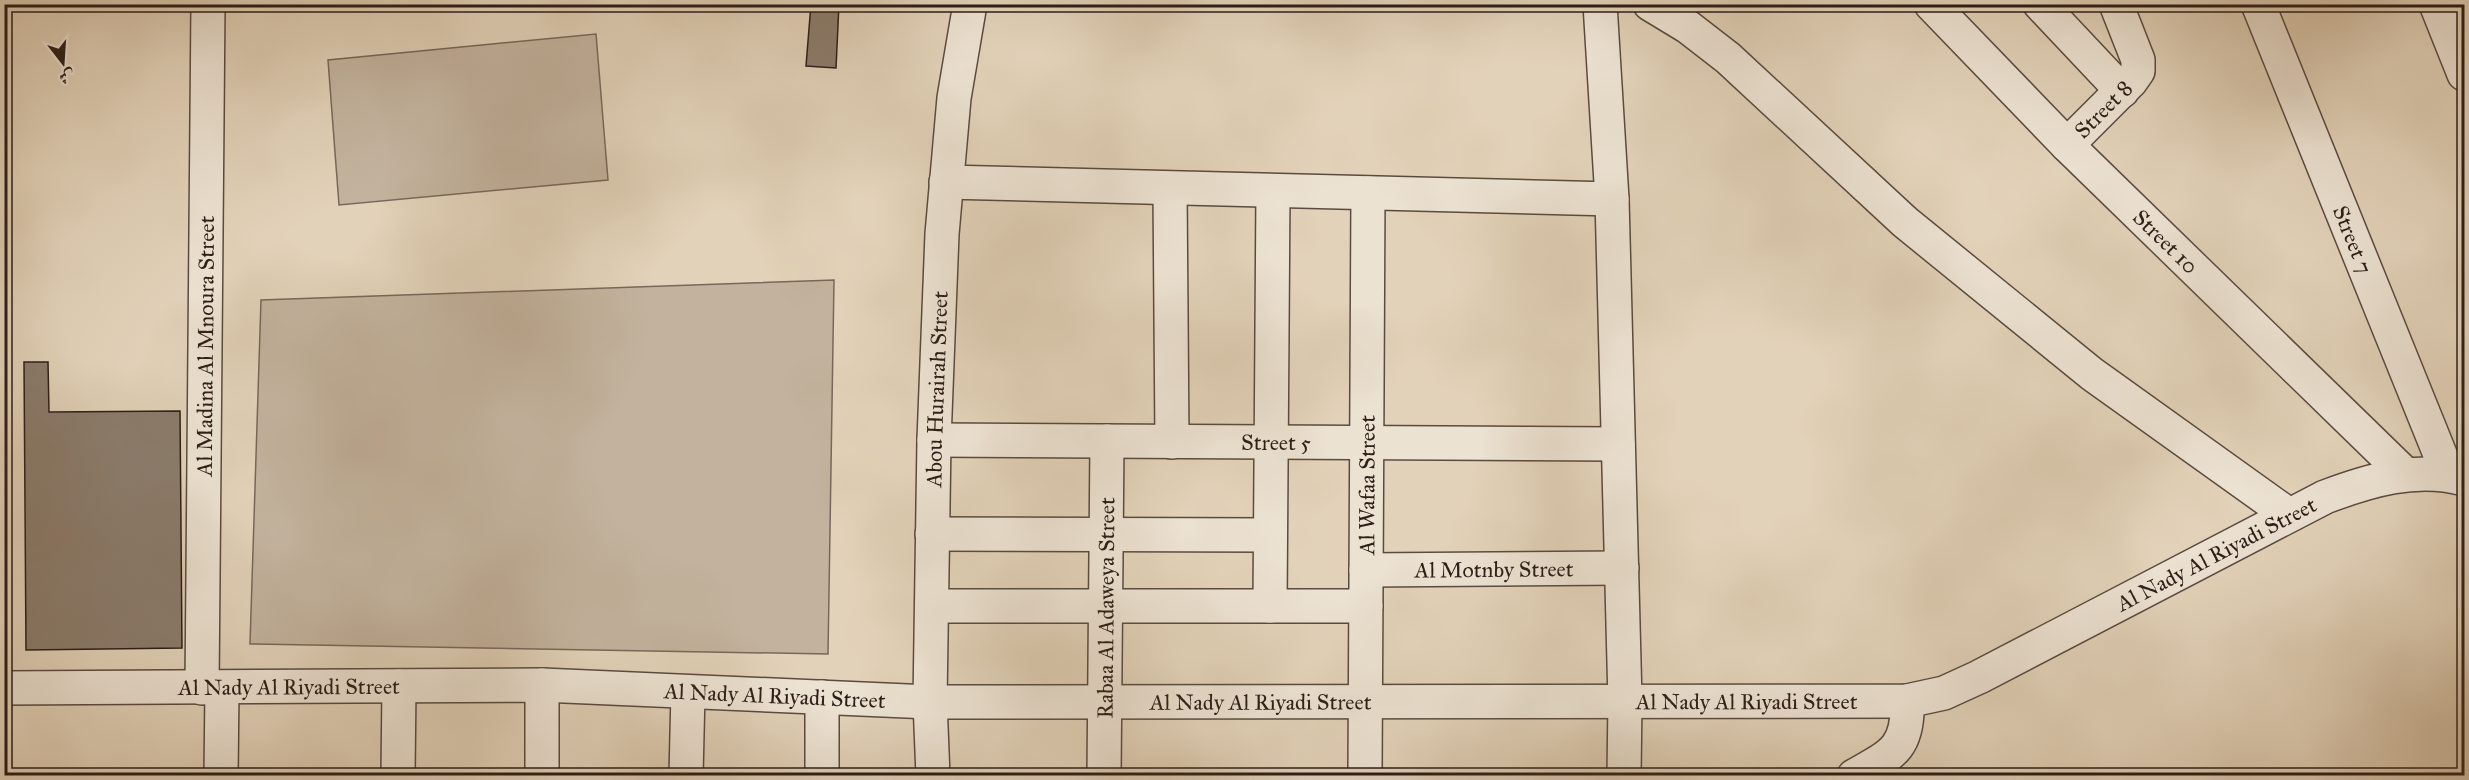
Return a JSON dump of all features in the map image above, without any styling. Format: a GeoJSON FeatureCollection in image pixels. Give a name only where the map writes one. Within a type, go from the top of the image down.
{"type":"FeatureCollection","features":[{"type":"Feature","properties":{"kind":"street","name":"Al Madina Al Mnoura Street"},"geometry":{"type":"LineString","coordinates":[[208,4],[212,688],[221,776]]}},
{"type":"Feature","properties":{"kind":"street","name":"Abou Hurairah Street"},"geometry":{"type":"LineString","coordinates":[[933,776],[930,702],[934,441],[946,182],[954,98],[970,4]]}},
{"type":"Feature","properties":{"kind":"street"},"geometry":{"type":"LineString","coordinates":[[1600,4],[1612,199],[1625,701],[1624,776]]}},
{"type":"Feature","properties":{"kind":"street"},"geometry":{"type":"LineString","coordinates":[[1650,4],[1688,27],[1728,58],[1905,222],[2092,374],[2289,515]]}},
{"type":"Feature","properties":{"kind":"street","name":"Street 10"},"geometry":{"type":"LineString","coordinates":[[1931,4],[2067,145],[2405,474]]}},
{"type":"Feature","properties":{"kind":"street"},"geometry":{"type":"LineString","coordinates":[[2040,4],[2121,91]]}},
{"type":"Feature","properties":{"kind":"street","name":"Street 8"},"geometry":{"type":"LineString","coordinates":[[2067,145],[2138,71],[2139,60],[2116,4]]}},
{"type":"Feature","properties":{"kind":"street","name":"Street 7"},"geometry":{"type":"LineString","coordinates":[[2258,4],[2456,476]]}},
{"type":"Feature","properties":{"kind":"street"},"geometry":{"type":"LineString","coordinates":[[2436,4],[2464,74]]}},
{"type":"Feature","properties":{"kind":"street"},"geometry":{"type":"LineString","coordinates":[[946,182],[1612,199]]}},
{"type":"Feature","properties":{"kind":"street"},"geometry":{"type":"LineString","coordinates":[[1170,189],[1172,442]]}},
{"type":"Feature","properties":{"kind":"street"},"geometry":{"type":"LineString","coordinates":[[1270,606],[1273,191]]}},
{"type":"Feature","properties":{"kind":"street","name":"Al Wafaa Street"},"geometry":{"type":"LineString","coordinates":[[1365,776],[1368,193]]}},
{"type":"Feature","properties":{"kind":"street","name":"Street 5"},"geometry":{"type":"LineString","coordinates":[[934,441],[1618,444]]}},
{"type":"Feature","properties":{"kind":"street","name":"Rabaa Al Adaweya Street"},"geometry":{"type":"LineString","coordinates":[[1104,776],[1107,441]]}},
{"type":"Feature","properties":{"kind":"street","name":"Al Nady Al Riyadi Street"},"geometry":{"type":"LineString","coordinates":[[4,688],[542,686],[930,702],[1907,701],[1944,693],[1978,677],[2325,496],[2364,482],[2405,474],[2456,476]]}},
{"type":"Feature","properties":{"kind":"street"},"geometry":{"type":"LineString","coordinates":[[933,534],[1270,535]]}},
{"type":"Feature","properties":{"kind":"street","name":"Al Motnby Street"},"geometry":{"type":"LineString","coordinates":[[1366,570],[1622,568]]}},
{"type":"Feature","properties":{"kind":"street"},"geometry":{"type":"LineString","coordinates":[[932,606],[1366,606]]}},
{"type":"Feature","properties":{"kind":"street"},"geometry":{"type":"LineString","coordinates":[[398,776],[399,686]]}},
{"type":"Feature","properties":{"kind":"street"},"geometry":{"type":"LineString","coordinates":[[542,686],[542,776]]}},
{"type":"Feature","properties":{"kind":"street"},"geometry":{"type":"LineString","coordinates":[[686,776],[688,692]]}},
{"type":"Feature","properties":{"kind":"street"},"geometry":{"type":"LineString","coordinates":[[822,698],[822,776]]}},
{"type":"Feature","properties":{"kind":"street"},"geometry":{"type":"LineString","coordinates":[[1854,776],[1888,758],[1901,741],[1908,722],[1907,701]]}},
{"type":"Feature","properties":{"kind":"shaded area"},"geometry":{"type":"Polygon","coordinates":[[[596,34],[608,180],[339,205],[328,60],[596,34]]]}},
{"type":"Feature","properties":{"kind":"shaded area"},"geometry":{"type":"Polygon","coordinates":[[[834,280],[828,654],[250,644],[261,300],[834,280]]]}},
{"type":"Feature","properties":{"kind":"building"},"geometry":{"type":"Polygon","coordinates":[[[811,4],[839,4],[836,68],[806,66],[811,4]]]}},
{"type":"Feature","properties":{"kind":"building"},"geometry":{"type":"Polygon","coordinates":[[[24,362],[48,362],[49,412],[180,411],[182,648],[26,650],[24,362]]]}}]}
